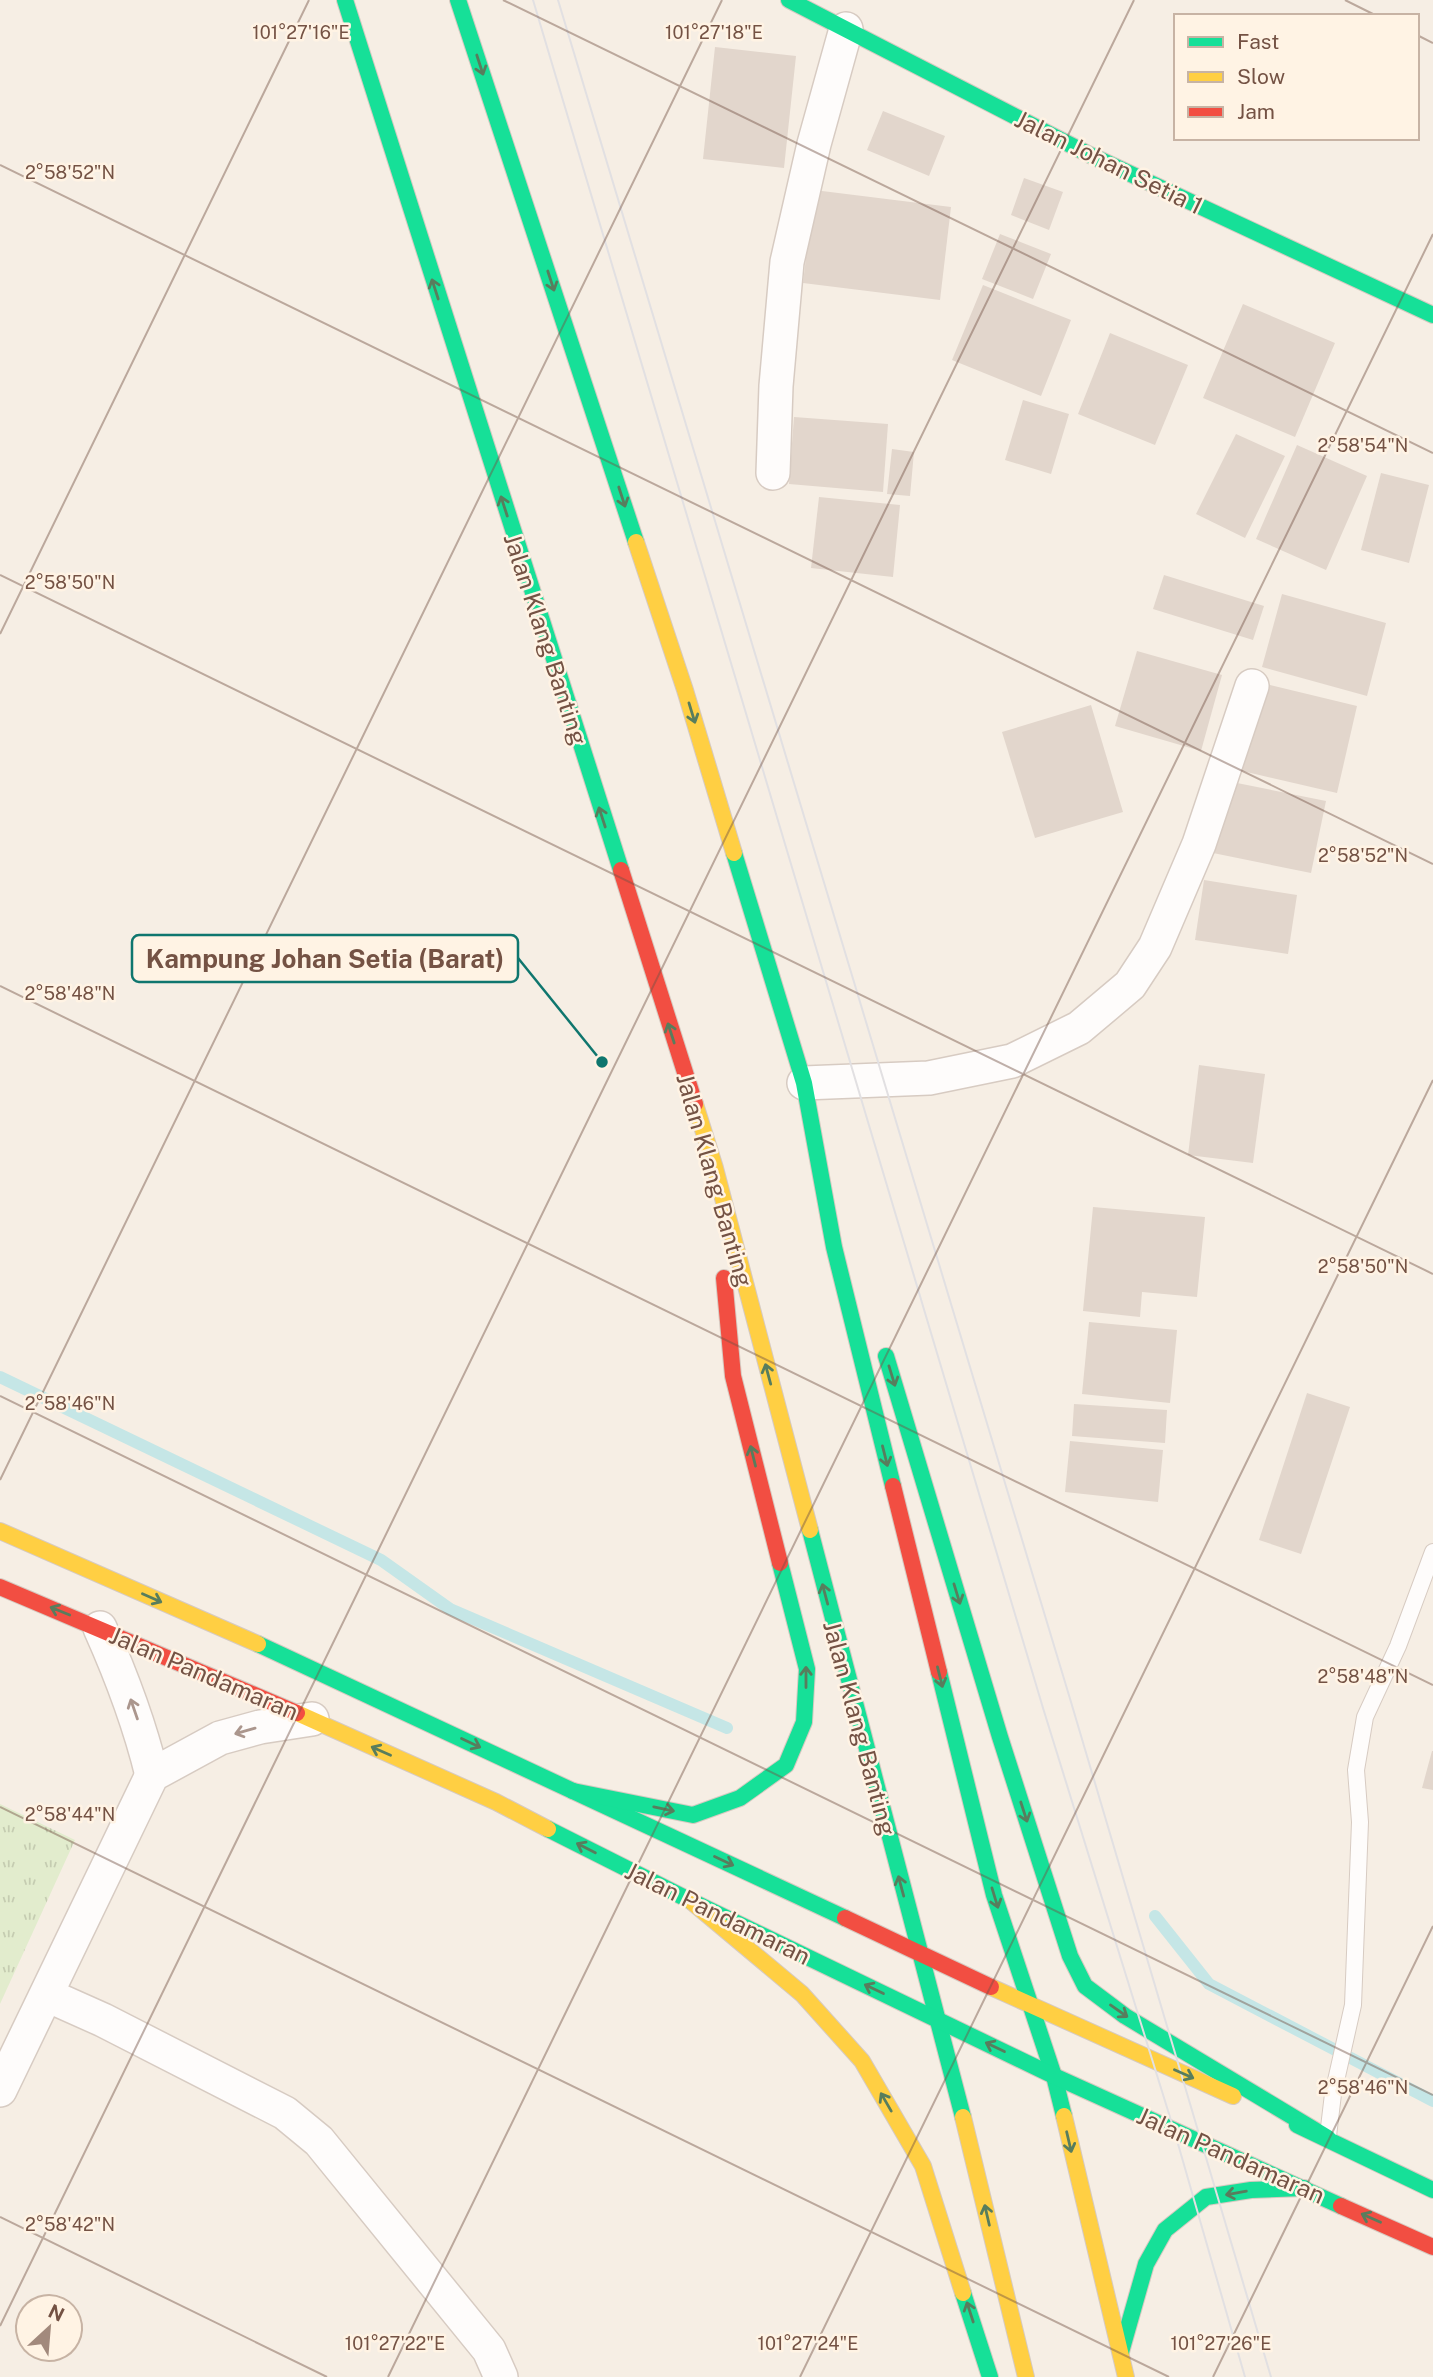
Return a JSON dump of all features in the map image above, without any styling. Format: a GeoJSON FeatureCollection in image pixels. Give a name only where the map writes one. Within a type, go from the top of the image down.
{"type":"FeatureCollection","features":[{"type":"Feature","properties":{"kind":"main road","name":"Jalan Klang Banting"},"geometry":{"type":"LineString","coordinates":[[345,0],[715,1168],[973,2155],[1026,2377]]}},
{"type":"Feature","properties":{"kind":"main road"},"geometry":{"type":"LineString","coordinates":[[458,0],[685,690],[804,1083],[834,1247],[993,1895],[1054,2076],[1126,2377]]}},
{"type":"Feature","properties":{"kind":"main road","name":"Jalan Johan Setia 1"},"geometry":{"type":"LineString","coordinates":[[789,0],[1090,155],[1433,315]]}},
{"type":"Feature","properties":{"kind":"main road"},"geometry":{"type":"LineString","coordinates":[[573,1791],[693,1815],[740,1798],[786,1765],[804,1721],[807,1669],[733,1376],[715,1168]]}},
{"type":"Feature","properties":{"kind":"main road"},"geometry":{"type":"LineString","coordinates":[[834,1247],[868,1316]]}},
{"type":"Feature","properties":{"kind":"main road"},"geometry":{"type":"LineString","coordinates":[[879,1339],[1004,1750],[1070,1956],[1085,1986],[1125,2016],[1328,2138]]}},
{"type":"Feature","properties":{"kind":"main road","name":"Jalan Pandamaran"},"geometry":{"type":"LineString","coordinates":[[0,1531],[296,1661],[1032,2006],[1328,2138],[1433,2190]]}},
{"type":"Feature","properties":{"kind":"main road","name":"Jalan Pandamaran"},"geometry":{"type":"LineString","coordinates":[[0,1587],[312,1719],[496,1802],[691,1901],[1054,2076],[1433,2246]]}},
{"type":"Feature","properties":{"kind":"main road"},"geometry":{"type":"LineString","coordinates":[[691,1901],[802,1994],[862,2061],[923,2166],[990,2377]]}},
{"type":"Feature","properties":{"kind":"main road"},"geometry":{"type":"LineString","coordinates":[[1120,2357],[1146,2264],[1166,2230],[1206,2197],[1251,2190],[1304,2188]]}},
{"type":"Feature","properties":{"kind":"street"},"geometry":{"type":"LineString","coordinates":[[773,473],[776,386],[787,262],[814,144],[846,29]]}},
{"type":"Feature","properties":{"kind":"street"},"geometry":{"type":"LineString","coordinates":[[804,1083],[929,1077],[1013,1061],[1079,1028],[1130,985],[1155,947],[1199,844],[1252,686]]}},
{"type":"Feature","properties":{"kind":"street"},"geometry":{"type":"LineString","coordinates":[[100,1628],[126,1686],[141,1729],[152,1775]]}},
{"type":"Feature","properties":{"kind":"street"},"geometry":{"type":"LineString","coordinates":[[0,2090],[152,1775],[220,1738],[261,1727],[312,1719]]}},
{"type":"Feature","properties":{"kind":"street"},"geometry":{"type":"LineString","coordinates":[[47,1995],[103,2020],[285,2113],[319,2141],[489,2350],[501,2377]]}},
{"type":"Feature","properties":{"kind":"lane"},"geometry":{"type":"LineString","coordinates":[[1328,2138],[1333,2094],[1353,2005],[1360,1822],[1356,1770],[1365,1717],[1398,1646],[1433,1552]]}},
{"type":"Feature","properties":{"kind":"green space"},"geometry":{"type":"Polygon","coordinates":[[[0,1804],[75,1840],[0,2004],[0,1804]]]}},
{"type":"Feature","properties":{"kind":"building"},"geometry":{"type":"Polygon","coordinates":[[[715,47],[796,56],[784,168],[703,159],[715,47]]]}},
{"type":"Feature","properties":{"kind":"building"},"geometry":{"type":"Polygon","coordinates":[[[883,111],[945,136],[929,176],[867,150],[883,111]]]}},
{"type":"Feature","properties":{"kind":"building"},"geometry":{"type":"Polygon","coordinates":[[[1024,178],[1063,192],[1049,230],[1011,215],[1024,178]]]}},
{"type":"Feature","properties":{"kind":"building"},"geometry":{"type":"Polygon","coordinates":[[[814,190],[951,207],[940,300],[803,283],[814,190]]]}},
{"type":"Feature","properties":{"kind":"building"},"geometry":{"type":"Polygon","coordinates":[[[1000,234],[1051,254],[1033,299],[982,279],[1000,234]]]}},
{"type":"Feature","properties":{"kind":"building"},"geometry":{"type":"Polygon","coordinates":[[[983,285],[1071,320],[1041,396],[952,360],[983,285]]]}},
{"type":"Feature","properties":{"kind":"building"},"geometry":{"type":"Polygon","coordinates":[[[1243,304],[1335,343],[1295,437],[1203,398],[1243,304]]]}},
{"type":"Feature","properties":{"kind":"building"},"geometry":{"type":"Polygon","coordinates":[[[1110,333],[1188,365],[1155,445],[1078,414],[1110,333]]]}},
{"type":"Feature","properties":{"kind":"building"},"geometry":{"type":"Polygon","coordinates":[[[1023,400],[1069,414],[1051,474],[1005,460],[1023,400]]]}},
{"type":"Feature","properties":{"kind":"building"},"geometry":{"type":"Polygon","coordinates":[[[794,417],[888,424],[883,492],[789,484],[794,417]]]}},
{"type":"Feature","properties":{"kind":"building"},"geometry":{"type":"Polygon","coordinates":[[[1236,434],[1285,456],[1245,538],[1196,514],[1236,434]]]}},
{"type":"Feature","properties":{"kind":"building"},"geometry":{"type":"Polygon","coordinates":[[[1297,445],[1367,476],[1326,570],[1256,539],[1297,445]]]}},
{"type":"Feature","properties":{"kind":"building"},"geometry":{"type":"Polygon","coordinates":[[[892,449],[914,452],[910,496],[887,494],[892,449]]]}},
{"type":"Feature","properties":{"kind":"building"},"geometry":{"type":"Polygon","coordinates":[[[1381,473],[1429,485],[1409,563],[1361,550],[1381,473]]]}},
{"type":"Feature","properties":{"kind":"building"},"geometry":{"type":"Polygon","coordinates":[[[819,497],[900,505],[893,577],[811,568],[819,497]]]}},
{"type":"Feature","properties":{"kind":"building"},"geometry":{"type":"Polygon","coordinates":[[[1164,575],[1264,606],[1253,640],[1153,609],[1164,575]]]}},
{"type":"Feature","properties":{"kind":"building"},"geometry":{"type":"Polygon","coordinates":[[[1282,594],[1386,623],[1367,696],[1262,667],[1282,594]]]}},
{"type":"Feature","properties":{"kind":"building"},"geometry":{"type":"Polygon","coordinates":[[[1137,651],[1222,675],[1201,751],[1115,726],[1137,651]]]}},
{"type":"Feature","properties":{"kind":"building"},"geometry":{"type":"Polygon","coordinates":[[[1258,682],[1357,706],[1337,793],[1238,770],[1258,682]]]}},
{"type":"Feature","properties":{"kind":"building"},"geometry":{"type":"Polygon","coordinates":[[[1091,705],[1123,812],[1035,838],[1002,732],[1091,705]]]}},
{"type":"Feature","properties":{"kind":"building"},"geometry":{"type":"Polygon","coordinates":[[[1227,781],[1326,801],[1311,873],[1213,853],[1227,781]]]}},
{"type":"Feature","properties":{"kind":"building"},"geometry":{"type":"Polygon","coordinates":[[[1204,880],[1297,895],[1288,954],[1195,940],[1204,880]]]}},
{"type":"Feature","properties":{"kind":"building"},"geometry":{"type":"Polygon","coordinates":[[[1199,1065],[1265,1074],[1253,1163],[1188,1155],[1199,1065]]]}},
{"type":"Feature","properties":{"kind":"building"},"geometry":{"type":"Polygon","coordinates":[[[1093,1207],[1205,1217],[1197,1297],[1142,1292],[1140,1317],[1083,1311],[1093,1207]]]}},
{"type":"Feature","properties":{"kind":"building"},"geometry":{"type":"Polygon","coordinates":[[[1089,1322],[1177,1330],[1170,1403],[1082,1394],[1089,1322]]]}},
{"type":"Feature","properties":{"kind":"building"},"geometry":{"type":"Polygon","coordinates":[[[1307,1393],[1350,1407],[1301,1554],[1259,1540],[1307,1393]]]}},
{"type":"Feature","properties":{"kind":"building"},"geometry":{"type":"Polygon","coordinates":[[[1074,1404],[1167,1410],[1165,1443],[1072,1436],[1074,1404]]]}},
{"type":"Feature","properties":{"kind":"building"},"geometry":{"type":"Polygon","coordinates":[[[1070,1441],[1163,1450],[1158,1502],[1065,1492],[1070,1441]]]}},
{"type":"Feature","properties":{"kind":"building"},"geometry":{"type":"Polygon","coordinates":[[[1433,1751],[1433,1790],[1422,1788],[1433,1751]]]}},
{"type":"Feature","properties":{"kind":"waterway"},"geometry":{"type":"LineString","coordinates":[[0,1377],[381,1560],[450,1609],[727,1728]]}},
{"type":"Feature","properties":{"kind":"waterway"},"geometry":{"type":"LineString","coordinates":[[1155,1916],[1209,1984],[1433,2101]]}},
{"type":"Feature","properties":{"kind":"tram line"},"geometry":{"type":"LineString","coordinates":[[533,0],[1043,1708],[1174,2130],[1245,2377]]}},
{"type":"Feature","properties":{"kind":"tram line"},"geometry":{"type":"LineString","coordinates":[[558,0],[1071,1702],[1271,2377]]}},
{"type":"Feature","properties":{"kind":"traffic: fast"},"geometry":{"type":"LineString","coordinates":[[345,0],[621,870]]}},
{"type":"Feature","properties":{"kind":"traffic: fast"},"geometry":{"type":"LineString","coordinates":[[458,0],[636,542]]}},
{"type":"Feature","properties":{"kind":"traffic: fast"},"geometry":{"type":"LineString","coordinates":[[789,0],[1090,155],[1433,315]]}},
{"type":"Feature","properties":{"kind":"traffic: fast"},"geometry":{"type":"LineString","coordinates":[[734,853],[804,1083],[834,1247],[893,1486]]}},
{"type":"Feature","properties":{"kind":"traffic: fast"},"geometry":{"type":"LineString","coordinates":[[886,1356],[1000,1737],[1070,1956],[1085,1986],[1125,2016],[1328,2138]]}},
{"type":"Feature","properties":{"kind":"traffic: fast"},"geometry":{"type":"LineString","coordinates":[[810,1530],[963,2117]]}},
{"type":"Feature","properties":{"kind":"traffic: fast"},"geometry":{"type":"LineString","coordinates":[[573,1791],[693,1815],[740,1798],[786,1765],[804,1722],[807,1669],[780,1563]]}},
{"type":"Feature","properties":{"kind":"traffic: fast"},"geometry":{"type":"LineString","coordinates":[[258,1644],[845,1918]]}},
{"type":"Feature","properties":{"kind":"traffic: fast"},"geometry":{"type":"LineString","coordinates":[[939,1672],[994,1895],[1054,2076],[1064,2116]]}},
{"type":"Feature","properties":{"kind":"traffic: fast"},"geometry":{"type":"LineString","coordinates":[[548,1829],[1054,2076],[1341,2206]]}},
{"type":"Feature","properties":{"kind":"traffic: fast"},"geometry":{"type":"LineString","coordinates":[[1297,2125],[1433,2190]]}},
{"type":"Feature","properties":{"kind":"traffic: fast"},"geometry":{"type":"LineString","coordinates":[[1121,2352],[1146,2264],[1165,2230],[1206,2197],[1251,2190],[1304,2188]]}},
{"type":"Feature","properties":{"kind":"traffic: fast"},"geometry":{"type":"LineString","coordinates":[[963,2293],[990,2377]]}},
{"type":"Feature","properties":{"kind":"traffic: slow"},"geometry":{"type":"LineString","coordinates":[[636,542],[685,690],[734,853]]}},
{"type":"Feature","properties":{"kind":"traffic: slow"},"geometry":{"type":"LineString","coordinates":[[695,1104],[715,1168],[810,1530]]}},
{"type":"Feature","properties":{"kind":"traffic: slow"},"geometry":{"type":"LineString","coordinates":[[0,1531],[258,1644]]}},
{"type":"Feature","properties":{"kind":"traffic: slow"},"geometry":{"type":"LineString","coordinates":[[297,1713],[496,1802],[548,1829]]}},
{"type":"Feature","properties":{"kind":"traffic: slow"},"geometry":{"type":"LineString","coordinates":[[691,1901],[802,1994],[862,2061],[923,2166],[963,2293]]}},
{"type":"Feature","properties":{"kind":"traffic: slow"},"geometry":{"type":"LineString","coordinates":[[991,1987],[1233,2096]]}},
{"type":"Feature","properties":{"kind":"traffic: slow"},"geometry":{"type":"LineString","coordinates":[[1064,2116],[1126,2377]]}},
{"type":"Feature","properties":{"kind":"traffic: slow"},"geometry":{"type":"LineString","coordinates":[[963,2117],[1026,2377]]}},
{"type":"Feature","properties":{"kind":"traffic: jam"},"geometry":{"type":"LineString","coordinates":[[621,870],[695,1104]]}},
{"type":"Feature","properties":{"kind":"traffic: jam"},"geometry":{"type":"LineString","coordinates":[[724,1278],[733,1376],[780,1563]]}},
{"type":"Feature","properties":{"kind":"traffic: jam"},"geometry":{"type":"LineString","coordinates":[[893,1486],[939,1672]]}},
{"type":"Feature","properties":{"kind":"traffic: jam"},"geometry":{"type":"LineString","coordinates":[[0,1587],[297,1713]]}},
{"type":"Feature","properties":{"kind":"traffic: jam"},"geometry":{"type":"LineString","coordinates":[[845,1918],[991,1987]]}},
{"type":"Feature","properties":{"kind":"traffic: jam"},"geometry":{"type":"LineString","coordinates":[[1341,2206],[1433,2247]]}},
{"type":"Feature","properties":{"kind":"place","name":"Kampung Johan Setia (Barat)"},"geometry":{"type":"Point","coordinates":[602,1062]}}]}
